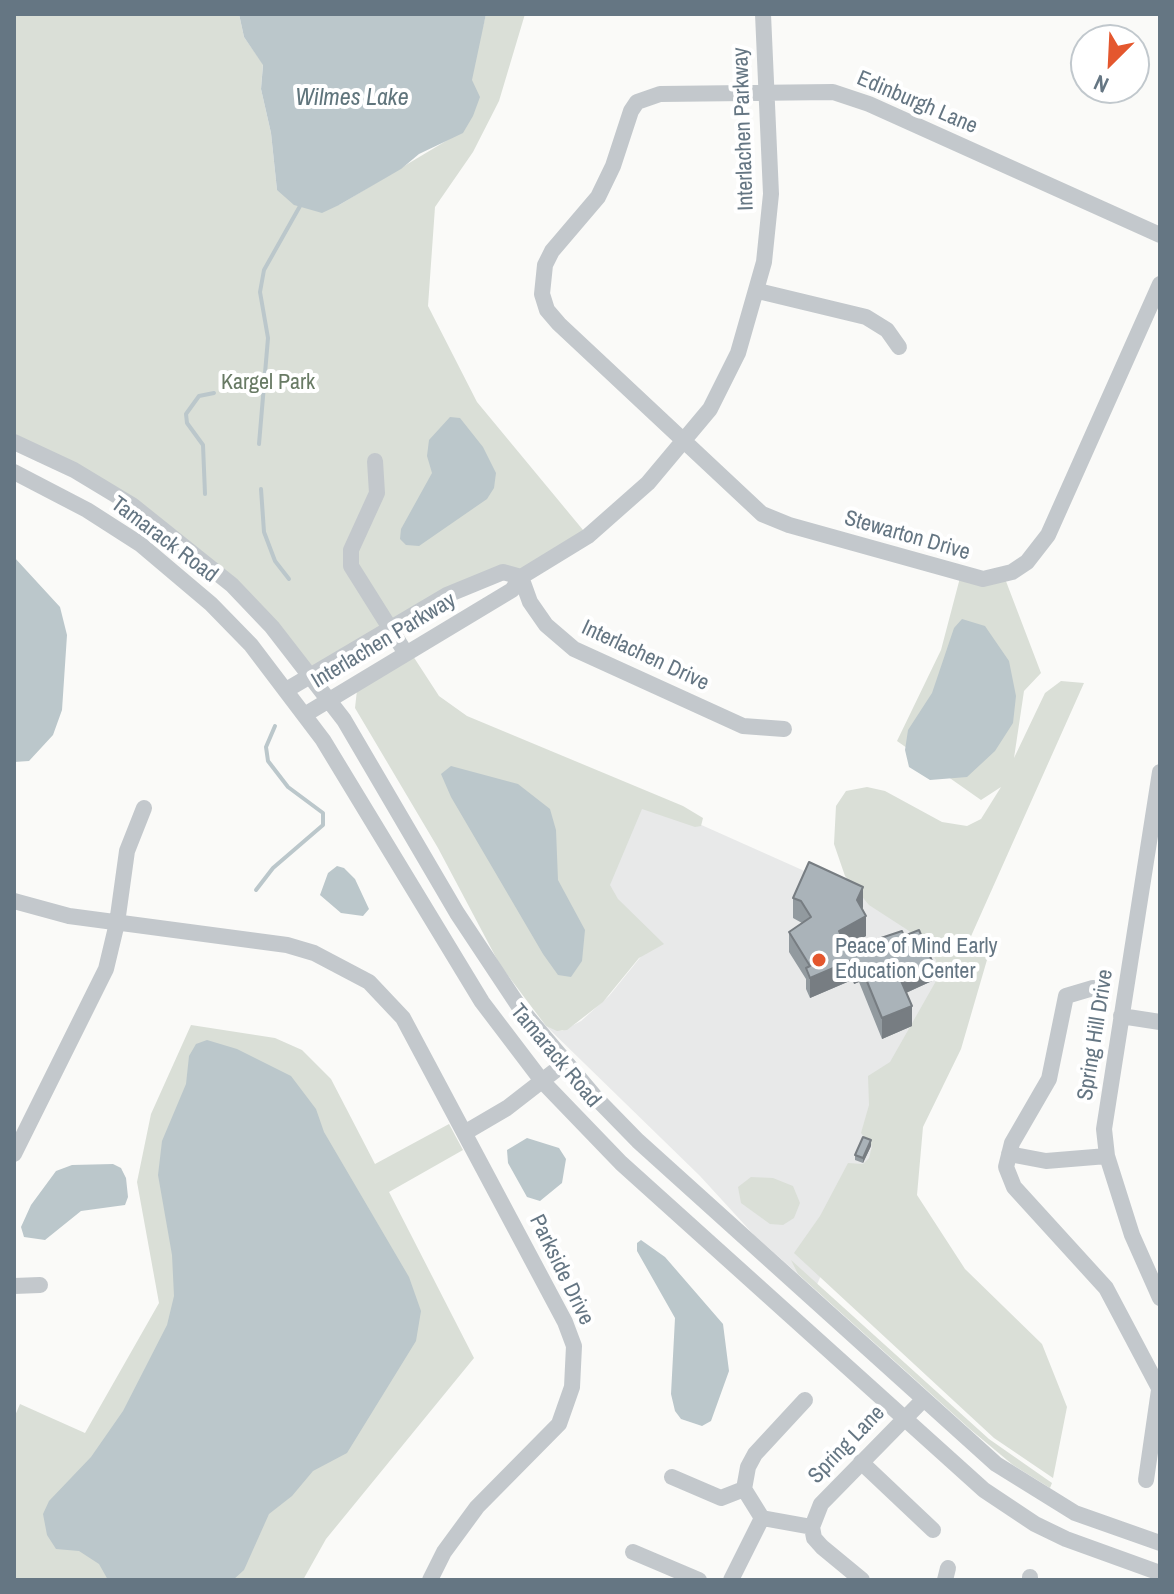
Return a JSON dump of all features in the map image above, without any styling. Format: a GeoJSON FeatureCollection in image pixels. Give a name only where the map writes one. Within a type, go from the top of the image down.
{"type":"FeatureCollection","features":[{"type":"Feature","properties":{"kind":"street","name":"Interlachen Parkway"},"geometry":{"type":"LineString","coordinates":[[306,714],[512,590],[521,577],[588,536],[648,483],[684,442],[726,381],[758,291],[771,194],[763,14]]}},
{"type":"Feature","properties":{"kind":"street","name":"Edinburgh Lane"},"geometry":{"type":"LineString","coordinates":[[684,442],[559,324],[547,310],[542,279],[552,251],[587,213],[606,182],[625,126],[637,102],[660,94],[766,91],[815,91],[853,98],[1160,235]]}},
{"type":"Feature","properties":{"kind":"street","name":"Stewarton Drive"},"geometry":{"type":"LineString","coordinates":[[684,442],[746,502],[776,521],[961,574],[1000,577],[1027,562],[1048,535],[1160,284]]}},
{"type":"Feature","properties":{"kind":"street"},"geometry":{"type":"LineString","coordinates":[[758,291],[866,317],[887,330],[899,347]]}},
{"type":"Feature","properties":{"kind":"street","name":"Tamarack Road"},"geometry":{"type":"LineString","coordinates":[[14,442],[100,485],[184,544],[232,585],[311,674],[329,699],[488,963],[565,1063],[638,1141],[996,1464],[1048,1499],[1105,1525],[1160,1543]]}},
{"type":"Feature","properties":{"kind":"street"},"geometry":{"type":"LineString","coordinates":[[375,461],[377,493],[350,558],[355,575],[405,652]]}},
{"type":"Feature","properties":{"kind":"street","name":"Tamarack Road"},"geometry":{"type":"LineString","coordinates":[[14,472],[87,510],[165,563],[232,624],[306,714],[465,977],[542,1081],[646,1186],[902,1420],[984,1490],[1035,1524],[1097,1553],[1160,1573]]}},
{"type":"Feature","properties":{"kind":"street","name":"Interlachen Parkway"},"geometry":{"type":"LineString","coordinates":[[288,689],[447,595],[503,572],[521,577]]}},
{"type":"Feature","properties":{"kind":"street","name":"Interlachen Drive"},"geometry":{"type":"LineString","coordinates":[[521,577],[530,602],[546,625],[574,649],[743,726],[784,729]]}},
{"type":"Feature","properties":{"kind":"street","name":"Spring Hill Drive"},"geometry":{"type":"LineString","coordinates":[[1159,784],[1104,1129],[1107,1156],[1132,1235],[1160,1298]]}},
{"type":"Feature","properties":{"kind":"street"},"geometry":{"type":"LineString","coordinates":[[14,1154],[106,969],[117,923],[127,851],[144,808]]}},
{"type":"Feature","properties":{"kind":"street","name":"Parkside Drive"},"geometry":{"type":"LineString","coordinates":[[14,901],[69,916],[287,945],[350,970],[369,982],[403,1018],[466,1132],[565,1322],[574,1346],[572,1387],[559,1424],[477,1507],[444,1552],[430,1580]]}},
{"type":"Feature","properties":{"kind":"street","name":"Spring Hill Drive"},"geometry":{"type":"LineString","coordinates":[[1009,1154],[1012,1143],[1049,1079],[1066,996],[1093,988]]}},
{"type":"Feature","properties":{"kind":"street"},"geometry":{"type":"LineString","coordinates":[[1121,1016],[1160,1022]]}},
{"type":"Feature","properties":{"kind":"street"},"geometry":{"type":"LineString","coordinates":[[466,1132],[507,1108],[565,1063]]}},
{"type":"Feature","properties":{"kind":"street"},"geometry":{"type":"LineString","coordinates":[[1107,1156],[1046,1161],[1009,1154],[1006,1167],[1014,1187],[1106,1288],[1159,1390],[1146,1480]]}},
{"type":"Feature","properties":{"kind":"street"},"geometry":{"type":"LineString","coordinates":[[14,1286],[40,1285]]}},
{"type":"Feature","properties":{"kind":"street"},"geometry":{"type":"LineString","coordinates":[[805,1400],[755,1454],[748,1467],[744,1489],[762,1518],[812,1527],[814,1538],[822,1547],[862,1580]]}},
{"type":"Feature","properties":{"kind":"street","name":"Spring Lane"},"geometry":{"type":"LineString","coordinates":[[812,1527],[821,1504],[923,1400]]}},
{"type":"Feature","properties":{"kind":"street"},"geometry":{"type":"LineString","coordinates":[[861,1462],[933,1530]]}},
{"type":"Feature","properties":{"kind":"street"},"geometry":{"type":"LineString","coordinates":[[672,1477],[721,1498],[744,1489]]}},
{"type":"Feature","properties":{"kind":"street"},"geometry":{"type":"LineString","coordinates":[[731,1580],[762,1518]]}},
{"type":"Feature","properties":{"kind":"street"},"geometry":{"type":"LineString","coordinates":[[633,1552],[699,1580]]}},
{"type":"Feature","properties":{"kind":"shaded area"},"geometry":{"type":"Polygon","coordinates":[[[632,794],[968,944],[815,1289],[754,1235],[700,1176],[546,1026],[562,1031],[581,1021],[609,996],[643,954],[591,887],[632,794]]]}},
{"type":"Feature","properties":{"kind":"green space","name":"Kargel Park"},"geometry":{"type":"Polygon","coordinates":[[[14,14],[239,14],[244,37],[263,64],[261,89],[271,133],[277,190],[339,205],[456,135],[486,14],[525,14],[499,101],[473,152],[435,207],[428,306],[477,402],[588,536],[521,577],[502,572],[311,674],[184,544],[14,442],[14,14]]]}},
{"type":"Feature","properties":{"kind":"green space"},"geometry":{"type":"Polygon","coordinates":[[[961,574],[1004,576],[1041,673],[1024,691],[1014,758],[1045,693],[1061,681],[1084,683],[968,943],[989,953],[961,1049],[923,1127],[917,1195],[965,1269],[1042,1344],[1067,1407],[1053,1478],[994,1438],[794,1253],[820,1216],[848,1163],[863,1164],[869,1158],[872,1146],[861,1133],[869,1105],[868,1076],[890,1062],[936,981],[936,960],[923,940],[869,905],[845,876],[834,844],[836,806],[846,791],[867,787],[885,791],[942,822],[967,826],[981,819],[1001,787],[981,800],[897,741],[941,650],[961,574]]]}},
{"type":"Feature","properties":{"kind":"green space"},"geometry":{"type":"Polygon","coordinates":[[[413,656],[439,696],[467,716],[683,806],[703,818],[701,826],[695,827],[642,809],[610,885],[618,899],[664,944],[639,958],[603,1002],[567,1030],[557,1031],[546,1026],[500,965],[438,848],[355,708],[357,690],[413,656]]]}},
{"type":"Feature","properties":{"kind":"green space"},"geometry":{"type":"Polygon","coordinates":[[[191,1025],[275,1038],[302,1050],[331,1079],[375,1164],[449,1124],[463,1150],[389,1192],[474,1358],[326,1539],[303,1580],[14,1580],[14,1418],[20,1404],[85,1433],[159,1303],[137,1182],[151,1114],[191,1025]]]}},
{"type":"Feature","properties":{"kind":"green space"},"geometry":{"type":"Polygon","coordinates":[[[751,1177],[773,1178],[793,1186],[800,1203],[794,1218],[783,1225],[770,1224],[741,1203],[738,1187],[751,1177]]]}},
{"type":"Feature","properties":{"kind":"green space"},"geometry":{"type":"Polygon","coordinates":[[[791,1260],[989,1439],[1052,1483],[1050,1488],[1013,1465],[971,1430],[798,1274],[791,1260]]]}},
{"type":"Feature","properties":{"kind":"water","name":"Wilmes Lake"},"geometry":{"type":"Polygon","coordinates":[[[239,14],[486,14],[472,80],[480,97],[473,116],[463,133],[419,154],[401,169],[339,205],[322,213],[294,205],[277,190],[271,133],[261,89],[263,65],[244,37],[239,14]]]}},
{"type":"Feature","properties":{"kind":"water"},"geometry":{"type":"Polygon","coordinates":[[[450,417],[460,418],[483,447],[496,473],[494,488],[487,499],[419,546],[406,545],[400,539],[401,529],[432,473],[427,456],[429,440],[450,417]]]}},
{"type":"Feature","properties":{"kind":"water"},"geometry":{"type":"Polygon","coordinates":[[[14,557],[60,607],[67,635],[62,710],[53,735],[29,761],[14,762],[14,557]]]}},
{"type":"Feature","properties":{"kind":"water"},"geometry":{"type":"Polygon","coordinates":[[[962,619],[985,626],[1009,661],[1016,696],[1013,723],[995,751],[967,777],[930,780],[909,767],[905,750],[908,730],[932,693],[954,628],[962,619]]]}},
{"type":"Feature","properties":{"kind":"water"},"geometry":{"type":"Polygon","coordinates":[[[451,766],[518,784],[550,809],[556,830],[558,880],[585,930],[582,961],[571,977],[558,975],[543,954],[451,797],[441,774],[451,766]]]}},
{"type":"Feature","properties":{"kind":"water"},"geometry":{"type":"Polygon","coordinates":[[[337,866],[344,868],[355,879],[369,909],[363,916],[341,913],[320,895],[328,873],[337,866]]]}},
{"type":"Feature","properties":{"kind":"water"},"geometry":{"type":"Polygon","coordinates":[[[207,1040],[237,1049],[291,1076],[316,1109],[324,1132],[409,1277],[421,1311],[416,1341],[347,1453],[313,1471],[292,1496],[269,1514],[244,1570],[233,1580],[108,1580],[99,1564],[79,1551],[56,1549],[47,1535],[43,1514],[49,1501],[91,1457],[123,1411],[167,1325],[174,1296],[172,1255],[158,1175],[162,1141],[186,1084],[189,1056],[196,1044],[207,1040]]]}},
{"type":"Feature","properties":{"kind":"water"},"geometry":{"type":"Polygon","coordinates":[[[527,1138],[559,1148],[566,1159],[562,1183],[540,1201],[527,1197],[508,1163],[507,1150],[527,1138]]]}},
{"type":"Feature","properties":{"kind":"water"},"geometry":{"type":"Polygon","coordinates":[[[113,1164],[121,1168],[126,1178],[128,1197],[125,1205],[81,1211],[45,1240],[24,1237],[21,1227],[31,1205],[56,1171],[72,1165],[113,1164]]]}},
{"type":"Feature","properties":{"kind":"water"},"geometry":{"type":"Polygon","coordinates":[[[641,1240],[665,1257],[723,1324],[729,1371],[711,1421],[702,1426],[681,1419],[675,1411],[671,1394],[675,1318],[637,1251],[637,1243],[641,1240]]]}},
{"type":"Feature","properties":{"kind":"building","name":"Peace of Mind Early Education Center"},"geometry":{"type":"Polygon","coordinates":[[[809,862],[863,887],[857,900],[866,916],[839,931],[848,949],[902,931],[904,936],[919,930],[932,961],[899,976],[912,1006],[882,1018],[859,962],[854,964],[852,960],[810,978],[806,968],[810,966],[789,932],[811,917],[801,901],[793,898],[809,862]]]}},
{"type":"Feature","properties":{"kind":"building"},"geometry":{"type":"Polygon","coordinates":[[[863,1137],[871,1140],[863,1158],[855,1155],[863,1137]]]}},
{"type":"Feature","properties":{"kind":"waterway"},"geometry":{"type":"LineString","coordinates":[[259,444],[268,338],[260,292],[264,270],[300,206]]}},
{"type":"Feature","properties":{"kind":"waterway"},"geometry":{"type":"LineString","coordinates":[[205,494],[203,445],[187,423],[186,414],[199,396],[214,393]]}},
{"type":"Feature","properties":{"kind":"waterway"},"geometry":{"type":"LineString","coordinates":[[261,489],[264,532],[275,561],[289,579]]}},
{"type":"Feature","properties":{"kind":"waterway"},"geometry":{"type":"LineString","coordinates":[[256,890],[273,868],[323,825],[323,813],[288,787],[268,761],[266,747],[275,726]]}},
{"type":"Feature","properties":{"kind":"place","name":"Peace of Mind Early Education Center"},"geometry":{"type":"Point","coordinates":[819,960]}}]}
